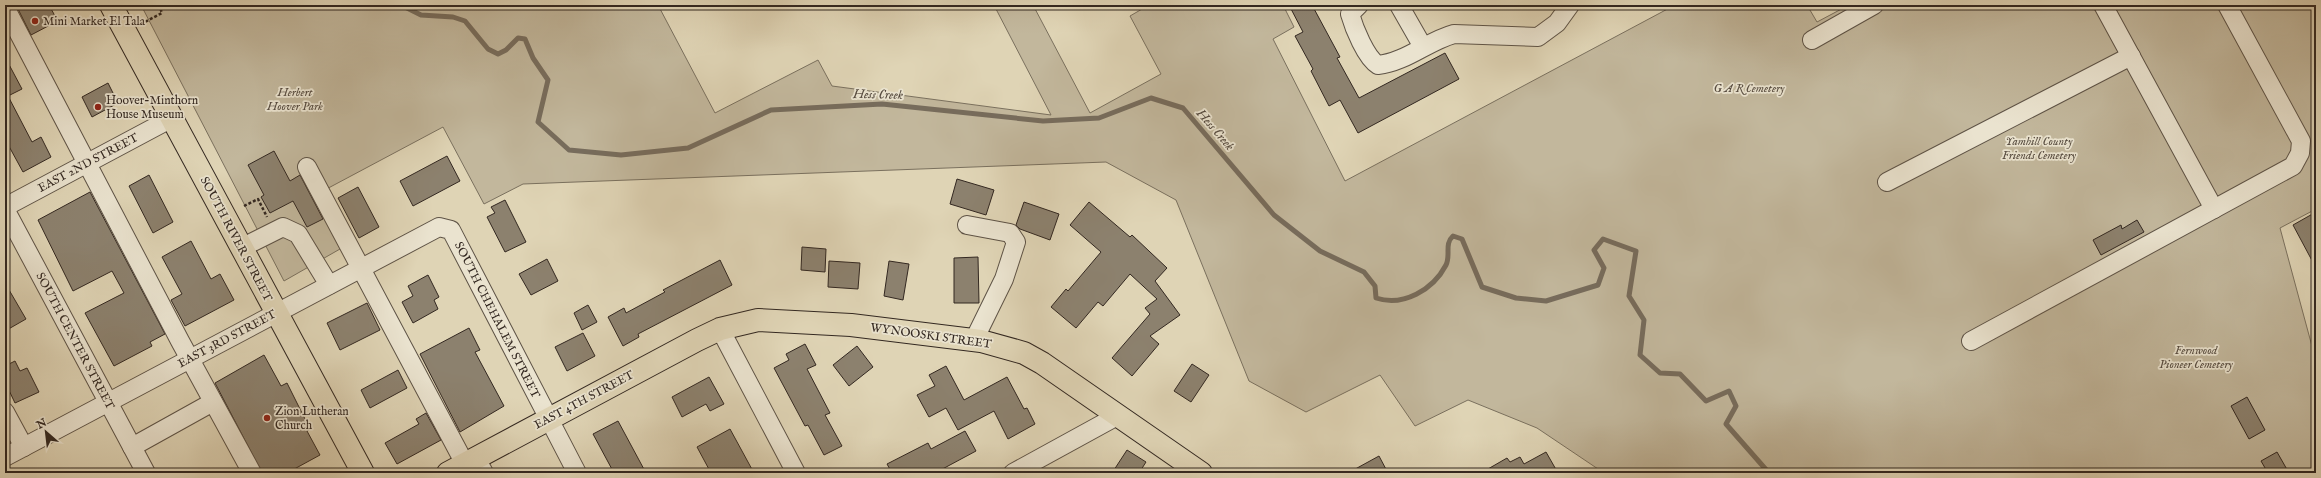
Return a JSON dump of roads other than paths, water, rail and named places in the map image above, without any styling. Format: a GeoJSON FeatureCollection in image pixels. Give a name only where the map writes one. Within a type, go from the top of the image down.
{"type":"FeatureCollection","features":[{"type":"Feature","properties":{"kind":"main road","name":"SOUTH RIVER STREET"},"geometry":{"type":"LineString","coordinates":[[111,5],[363,473]]}},
{"type":"Feature","properties":{"kind":"main road","name":"WYNOOSKI STREET"},"geometry":{"type":"LineString","coordinates":[[720,328],[758,320],[851,325],[974,340],[1024,353],[1059,374],[1117,416],[1201,473]]}},
{"type":"Feature","properties":{"kind":"main road","name":"EAST 4TH STREET"},"geometry":{"type":"LineString","coordinates":[[468,467],[548,420],[720,328]]}},
{"type":"Feature","properties":{"kind":"street"},"geometry":{"type":"LineString","coordinates":[[1359,5],[1350,14],[1353,26],[1372,62],[1378,65],[1394,62],[1441,38],[1454,34],[1538,37],[1557,24],[1570,5]]}},
{"type":"Feature","properties":{"kind":"street"},"geometry":{"type":"LineString","coordinates":[[1398,5],[1423,47]]}},
{"type":"Feature","properties":{"kind":"street"},"geometry":{"type":"LineString","coordinates":[[1812,40],[1874,5]]}},
{"type":"Feature","properties":{"kind":"street"},"geometry":{"type":"LineString","coordinates":[[2103,5],[2214,209]]}},
{"type":"Feature","properties":{"kind":"street"},"geometry":{"type":"LineString","coordinates":[[1971,341],[2293,166],[2300,153],[2301,141],[2227,5]]}},
{"type":"Feature","properties":{"kind":"street"},"geometry":{"type":"LineString","coordinates":[[5,7],[190,359],[252,473]]}},
{"type":"Feature","properties":{"kind":"street"},"geometry":{"type":"LineString","coordinates":[[1887,182],[2131,56]]}},
{"type":"Feature","properties":{"kind":"street","name":"EAST 2ND STREET"},"geometry":{"type":"LineString","coordinates":[[5,208],[172,118]]}},
{"type":"Feature","properties":{"kind":"street"},"geometry":{"type":"LineString","coordinates":[[307,167],[468,467]]}},
{"type":"Feature","properties":{"kind":"street","name":"SOUTH CENTER STREET"},"geometry":{"type":"LineString","coordinates":[[5,208],[146,473]]}},
{"type":"Feature","properties":{"kind":"street"},"geometry":{"type":"LineString","coordinates":[[967,225],[1010,233],[1016,242],[1004,279],[974,340]]}},
{"type":"Feature","properties":{"kind":"street"},"geometry":{"type":"LineString","coordinates":[[242,248],[283,227],[298,234],[329,285]]}},
{"type":"Feature","properties":{"kind":"street","name":"EAST 3RD STREET"},"geometry":{"type":"LineString","coordinates":[[5,457],[439,227],[451,230]]}},
{"type":"Feature","properties":{"kind":"street","name":"SOUTH CHEHALEM STREET"},"geometry":{"type":"LineString","coordinates":[[451,230],[548,420],[577,473]]}},
{"type":"Feature","properties":{"kind":"street"},"geometry":{"type":"LineString","coordinates":[[720,328],[796,473]]}},
{"type":"Feature","properties":{"kind":"street"},"geometry":{"type":"LineString","coordinates":[[132,447],[213,402]]}},
{"type":"Feature","properties":{"kind":"street"},"geometry":{"type":"LineString","coordinates":[[5,412],[24,447]]}},
{"type":"Feature","properties":{"kind":"street"},"geometry":{"type":"LineString","coordinates":[[1014,473],[1117,416]]}},
{"type":"Feature","properties":{"kind":"waterway","name":"Hess Creek"},"geometry":{"type":"LineString","coordinates":[[401,5],[421,15],[453,17],[465,21],[488,49],[498,54],[506,50],[518,38],[525,39],[533,58],[548,80],[538,122],[569,150],[621,155],[688,148],[771,110],[882,104],[1043,121],[1099,118],[1151,98],[1183,108],[1274,215],[1320,251],[1364,272],[1375,286],[1376,298],[1386,300],[1407,298],[1425,289],[1433,282],[1446,265],[1448,246],[1450,239],[1453,236],[1462,239],[1482,287],[1516,298],[1546,301],[1598,285],[1604,268],[1594,250],[1603,239],[1636,251],[1629,296],[1644,320],[1640,355],[1660,373],[1680,374],[1706,401],[1729,391],[1736,406],[1726,424],[1769,473]]}},
{"type":"Feature","properties":{"kind":"place","name":"Mini Market El Tala"},"geometry":{"type":"Point","coordinates":[35,21]}},
{"type":"Feature","properties":{"kind":"place","name":"Hoover-Minthorn House Museum"},"geometry":{"type":"Point","coordinates":[98,107]}},
{"type":"Feature","properties":{"kind":"place","name":"Zion Lutheran Church"},"geometry":{"type":"Point","coordinates":[267,418]}},
{"type":"Feature","properties":{"kind":"park label","name":"G A R Cemetery"},"geometry":{"type":"Point","coordinates":[1749,88]}},
{"type":"Feature","properties":{"kind":"park label","name":"Herbert Hoover Park"},"geometry":{"type":"Point","coordinates":[295,99]}},
{"type":"Feature","properties":{"kind":"park label","name":"Yamhill County Friends Cemetery"},"geometry":{"type":"Point","coordinates":[2039,148]}},
{"type":"Feature","properties":{"kind":"park label","name":"Fernwood Pioneer Cemetery"},"geometry":{"type":"Point","coordinates":[2196,357]}}]}
